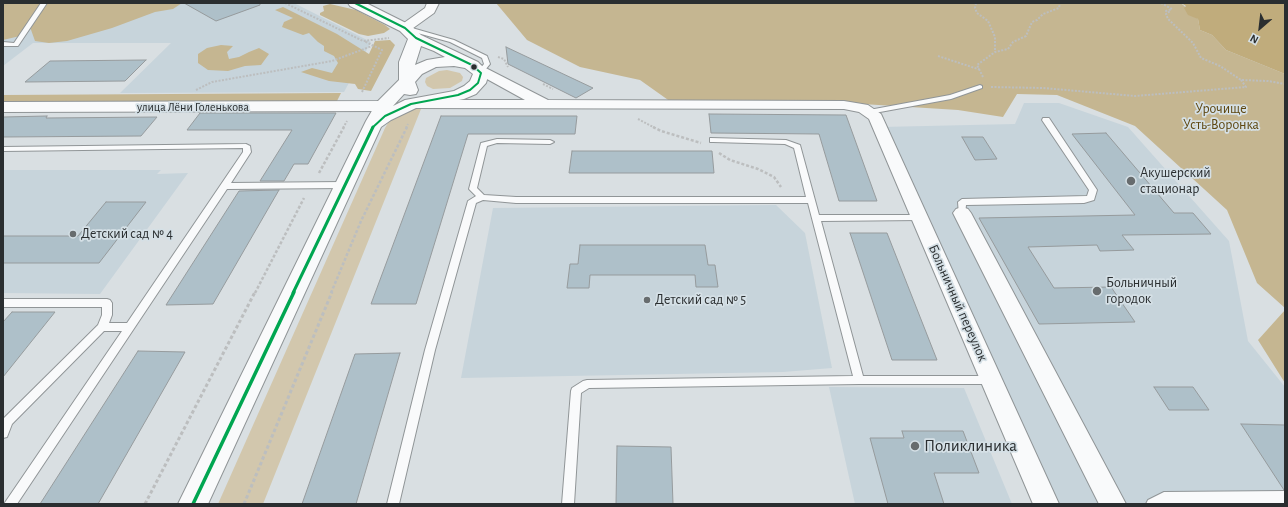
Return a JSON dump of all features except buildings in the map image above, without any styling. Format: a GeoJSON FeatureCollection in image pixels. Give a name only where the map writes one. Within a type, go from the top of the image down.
{"type":"FeatureCollection","features":[{"type":"Feature","properties":{"kind":"main road"},"geometry":{"type":"LineString","coordinates":[[355,3],[439,48],[477,73]]}},
{"type":"Feature","properties":{"kind":"main road"},"geometry":{"type":"LineString","coordinates":[[410,33],[407,62],[407,81],[410,91],[424,97],[443,98]]}},
{"type":"Feature","properties":{"kind":"main road"},"geometry":{"type":"LineString","coordinates":[[193,504],[383,106],[416,71],[433,63],[454,61],[477,73]]}},
{"type":"Feature","properties":{"kind":"main road"},"geometry":{"type":"LineString","coordinates":[[372,128],[385,116],[414,104],[458,95],[470,90],[477,73]]}},
{"type":"Feature","properties":{"kind":"main road","name":"улица Лёни Голенькова"},"geometry":{"type":"LineString","coordinates":[[3,107],[383,106]]}},
{"type":"Feature","properties":{"kind":"street"},"geometry":{"type":"LineString","coordinates":[[410,33],[430,10],[433,3]]}},
{"type":"Feature","properties":{"kind":"street"},"geometry":{"type":"LineString","coordinates":[[477,73],[536,100],[555,105]]}},
{"type":"Feature","properties":{"kind":"street"},"geometry":{"type":"LineString","coordinates":[[383,106],[414,104],[844,105],[866,110]]}},
{"type":"Feature","properties":{"kind":"street","name":"Больничный переулок"},"geometry":{"type":"LineString","coordinates":[[866,110],[876,117],[1046,504]]}},
{"type":"Feature","properties":{"kind":"street"},"geometry":{"type":"LineString","coordinates":[[962,214],[1113,504]]}},
{"type":"Feature","properties":{"kind":"lane"},"geometry":{"type":"LineString","coordinates":[[3,44],[16,45],[44,3]]}},
{"type":"Feature","properties":{"kind":"lane"},"geometry":{"type":"LineString","coordinates":[[866,110],[951,97],[980,87]]}},
{"type":"Feature","properties":{"kind":"lane"},"geometry":{"type":"LineString","coordinates":[[962,214],[962,202],[1084,200],[1091,198],[1093,190],[1046,120]]}},
{"type":"Feature","properties":{"kind":"lane"},"geometry":{"type":"LineString","coordinates":[[482,197],[473,189],[484,145],[497,141],[550,142]]}},
{"type":"Feature","properties":{"kind":"lane"},"geometry":{"type":"LineString","coordinates":[[709,143],[786,142],[797,148],[859,380]]}},
{"type":"Feature","properties":{"kind":"lane"},"geometry":{"type":"LineString","coordinates":[[3,148],[246,146],[247,152],[10,504]]}},
{"type":"Feature","properties":{"kind":"lane"},"geometry":{"type":"LineString","coordinates":[[225,186],[311,184],[344,186]]}},
{"type":"Feature","properties":{"kind":"lane"},"geometry":{"type":"LineString","coordinates":[[393,504],[430,350],[472,201],[482,197],[516,200],[811,200]]}},
{"type":"Feature","properties":{"kind":"lane"},"geometry":{"type":"LineString","coordinates":[[815,218],[920,217]]}},
{"type":"Feature","properties":{"kind":"lane"},"geometry":{"type":"LineString","coordinates":[[3,303],[107,304],[108,315],[102,327],[8,422],[3,433]]}},
{"type":"Feature","properties":{"kind":"lane"},"geometry":{"type":"LineString","coordinates":[[102,327],[130,327]]}},
{"type":"Feature","properties":{"kind":"lane"},"geometry":{"type":"LineString","coordinates":[[568,504],[576,391],[587,384],[859,380],[991,380]]}},
{"type":"Feature","properties":{"kind":"lane"},"geometry":{"type":"LineString","coordinates":[[1152,504],[1164,498],[1285,497]]}},
{"type":"Feature","properties":{"kind":"path"},"geometry":{"type":"LineString","coordinates":[[976,3],[975,8],[978,13],[988,22],[995,37],[996,52]]}},
{"type":"Feature","properties":{"kind":"path"},"geometry":{"type":"LineString","coordinates":[[1060,3],[1059,8],[1043,14],[1037,20],[1032,22],[1026,36],[1013,42],[1008,49],[996,52],[977,65],[981,70],[983,77],[978,85],[980,87],[1043,88],[1134,96],[1246,87],[1241,80],[1220,66],[1199,57],[1193,43],[1168,19],[1166,14],[1169,14],[1169,12],[1166,11],[1172,9],[1161,3]]}},
{"type":"Feature","properties":{"kind":"path"},"geometry":{"type":"LineString","coordinates":[[145,504],[311,184],[355,106],[382,50],[363,41]]}},
{"type":"Feature","properties":{"kind":"path"},"geometry":{"type":"LineString","coordinates":[[196,90],[212,82],[332,61],[373,46]]}},
{"type":"Feature","properties":{"kind":"path"},"geometry":{"type":"LineString","coordinates":[[938,56],[981,70]]}},
{"type":"Feature","properties":{"kind":"path"},"geometry":{"type":"LineString","coordinates":[[1241,80],[1268,81],[1285,84]]}},
{"type":"Feature","properties":{"kind":"path"},"geometry":{"type":"LineString","coordinates":[[244,504],[361,221],[414,104]]}},
{"type":"Feature","properties":{"kind":"path"},"geometry":{"type":"LineString","coordinates":[[635,118],[661,131],[709,143]]}},
{"type":"Feature","properties":{"kind":"path"},"geometry":{"type":"LineString","coordinates":[[714,150],[730,160],[758,169],[774,177],[789,200]]}},
{"type":"Feature","properties":{"kind":"shaded area"},"geometry":{"type":"Polygon","coordinates":[[[3,3],[294,3],[371,42],[344,92],[120,93],[171,43],[33,43],[3,66],[3,3]]]}},
{"type":"Feature","properties":{"kind":"shaded area"},"geometry":{"type":"Polygon","coordinates":[[[1181,3],[1285,3],[1285,74],[1226,50],[1212,35],[1200,30],[1198,19],[1188,15],[1184,8],[1186,6],[1181,3]]]}},
{"type":"Feature","properties":{"kind":"shaded area"},"geometry":{"type":"Polygon","coordinates":[[[447,70],[460,73],[463,77],[462,81],[450,88],[433,89],[427,86],[425,82],[426,78],[439,71],[447,70]]]}},
{"type":"Feature","properties":{"kind":"shaded area","name":"Больничный городок"},"geometry":{"type":"Polygon","coordinates":[[[1024,103],[1059,103],[1128,127],[1229,241],[1248,341],[1285,387],[1285,504],[1053,504],[881,127],[1015,124],[1024,103]]]}},
{"type":"Feature","properties":{"kind":"shaded area"},"geometry":{"type":"Polygon","coordinates":[[[409,109],[421,109],[263,504],[218,504],[385,128],[391,118],[409,109]]]}},
{"type":"Feature","properties":{"kind":"shaded area","name":"Детский сад № 4"},"geometry":{"type":"Polygon","coordinates":[[[3,170],[161,170],[157,174],[188,173],[100,294],[3,293],[3,170]]]}},
{"type":"Feature","properties":{"kind":"shaded area","name":"Детский сад № 5"},"geometry":{"type":"Polygon","coordinates":[[[776,205],[805,233],[832,368],[783,372],[461,378],[493,208],[776,205]]]}},
{"type":"Feature","properties":{"kind":"shaded area","name":"Поликлиника"},"geometry":{"type":"Polygon","coordinates":[[[829,387],[964,388],[1012,504],[855,504],[829,387]]]}},
{"type":"Feature","properties":{"kind":"green space"},"geometry":{"type":"Polygon","coordinates":[[[3,3],[182,3],[173,9],[155,12],[112,28],[67,41],[49,43],[35,41],[30,27],[20,36],[3,40],[3,3]]]}},
{"type":"Feature","properties":{"kind":"green space","name":"Урочище Усть-Воронка"},"geometry":{"type":"Polygon","coordinates":[[[496,3],[1181,3],[1198,19],[1200,30],[1212,35],[1226,50],[1285,74],[1285,308],[1257,283],[1227,210],[1135,126],[1057,95],[1017,94],[1003,117],[958,110],[815,101],[671,102],[640,80],[580,67],[527,40],[496,3]]]}},
{"type":"Feature","properties":{"kind":"green space"},"geometry":{"type":"Polygon","coordinates":[[[330,4],[356,10],[390,29],[384,33],[368,36],[359,34],[320,15],[320,13],[324,11],[323,6],[330,4]]]}},
{"type":"Feature","properties":{"kind":"green space"},"geometry":{"type":"Polygon","coordinates":[[[283,7],[337,34],[369,54],[375,41],[390,40],[395,45],[371,91],[358,89],[355,84],[329,81],[301,72],[312,68],[332,73],[338,63],[334,56],[324,51],[324,46],[309,33],[303,35],[282,27],[284,22],[293,18],[275,10],[283,7]]]}},
{"type":"Feature","properties":{"kind":"green space"},"geometry":{"type":"Polygon","coordinates":[[[221,45],[233,46],[227,52],[229,59],[239,57],[259,48],[269,54],[261,65],[245,66],[228,71],[208,70],[198,63],[198,54],[207,48],[221,45]]]}},
{"type":"Feature","properties":{"kind":"green space"},"geometry":{"type":"Polygon","coordinates":[[[341,93],[337,101],[3,103],[3,95],[341,93]]]}},
{"type":"Feature","properties":{"kind":"green space"},"geometry":{"type":"Polygon","coordinates":[[[1285,310],[1285,383],[1258,340],[1285,310]]]}},
{"type":"Feature","properties":{"kind":"transit line"},"geometry":{"type":"LineString","coordinates":[[193,504],[372,128],[385,116],[401,108],[411,104],[458,95],[470,90],[478,83],[481,73],[472,65],[416,38],[405,28],[355,3]]}},
{"type":"Feature","properties":{"kind":"place","name":"Акушерский стационар"},"geometry":{"type":"Point","coordinates":[1131,181]}},
{"type":"Feature","properties":{"kind":"place","name":"Детский сад № 4"},"geometry":{"type":"Point","coordinates":[73,234]}},
{"type":"Feature","properties":{"kind":"place","name":"Больничный городок"},"geometry":{"type":"Point","coordinates":[1097,291]}},
{"type":"Feature","properties":{"kind":"place","name":"Детский сад № 5"},"geometry":{"type":"Point","coordinates":[647,300]}},
{"type":"Feature","properties":{"kind":"place","name":"Поликлиника"},"geometry":{"type":"Point","coordinates":[915,446]}}]}
